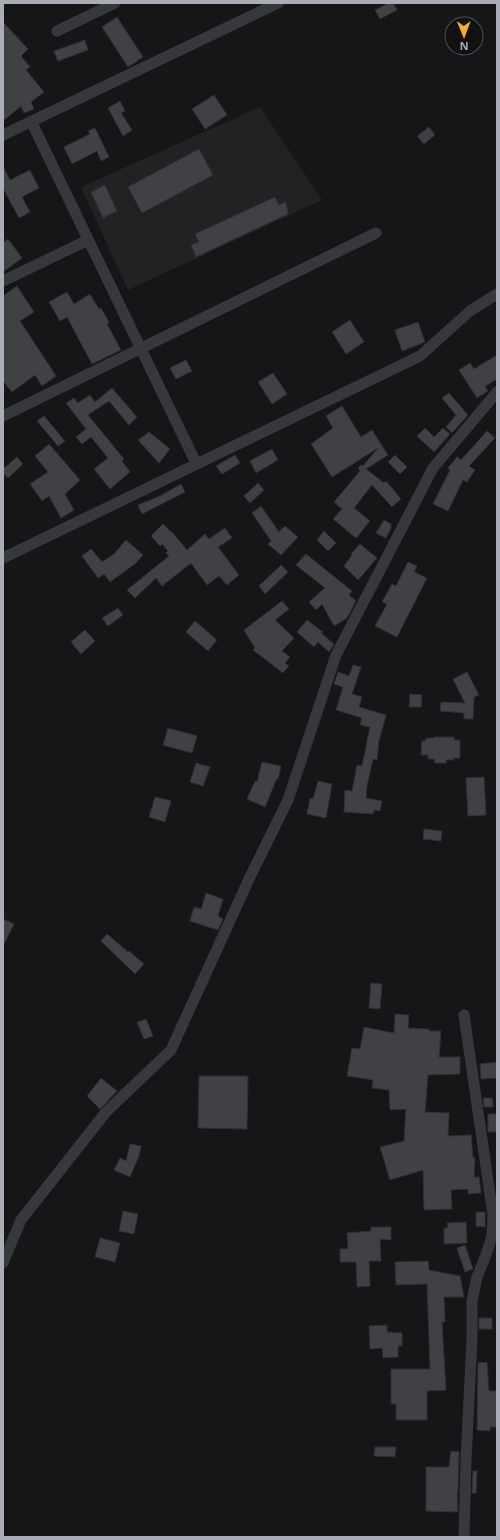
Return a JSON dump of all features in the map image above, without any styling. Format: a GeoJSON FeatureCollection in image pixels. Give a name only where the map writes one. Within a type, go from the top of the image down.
{"type":"FeatureCollection","features":[{"type":"Feature","properties":{"kind":"street"},"geometry":{"type":"LineString","coordinates":[[57,31],[115,3]]}},
{"type":"Feature","properties":{"kind":"street"},"geometry":{"type":"LineString","coordinates":[[3,135],[278,3]]}},
{"type":"Feature","properties":{"kind":"street"},"geometry":{"type":"LineString","coordinates":[[31,121],[196,464]]}},
{"type":"Feature","properties":{"kind":"street"},"geometry":{"type":"LineString","coordinates":[[3,416],[376,232]]}},
{"type":"Feature","properties":{"kind":"street"},"geometry":{"type":"LineString","coordinates":[[3,281],[88,240]]}},
{"type":"Feature","properties":{"kind":"street"},"geometry":{"type":"LineString","coordinates":[[3,558],[420,356],[470,310],[497,294]]}},
{"type":"Feature","properties":{"kind":"street"},"geometry":{"type":"LineString","coordinates":[[3,1263],[21,1220],[106,1112],[171,1050],[249,879],[288,800],[336,655],[433,468],[497,392]]}},
{"type":"Feature","properties":{"kind":"street"},"geometry":{"type":"LineString","coordinates":[[464,1015],[493,1215],[492,1236],[477,1277],[472,1301],[472,1339],[466,1453],[464,1537]]}},
{"type":"Feature","properties":{"kind":"shaded area"},"geometry":{"type":"Polygon","coordinates":[[[260,107],[322,200],[128,290],[81,187],[260,107]]]}},
{"type":"Feature","properties":{"kind":"building"},"geometry":{"type":"Polygon","coordinates":[[[389,3],[393,3],[397,10],[380,19],[375,10],[389,3]]]}},
{"type":"Feature","properties":{"kind":"building"},"geometry":{"type":"Polygon","coordinates":[[[117,17],[143,57],[128,67],[102,27],[117,17]]]}},
{"type":"Feature","properties":{"kind":"building"},"geometry":{"type":"Polygon","coordinates":[[[3,22],[28,49],[21,56],[30,67],[26,70],[44,92],[31,102],[34,109],[24,113],[21,106],[3,121],[3,22]]]}},
{"type":"Feature","properties":{"kind":"building"},"geometry":{"type":"Polygon","coordinates":[[[85,40],[88,50],[58,61],[54,51],[85,40]]]}},
{"type":"Feature","properties":{"kind":"building"},"geometry":{"type":"Polygon","coordinates":[[[214,95],[227,115],[205,129],[192,109],[214,95]]]}},
{"type":"Feature","properties":{"kind":"building"},"geometry":{"type":"Polygon","coordinates":[[[120,101],[125,111],[121,113],[132,130],[123,136],[108,108],[120,101]]]}},
{"type":"Feature","properties":{"kind":"building"},"geometry":{"type":"Polygon","coordinates":[[[429,127],[435,135],[424,144],[417,136],[429,127]]]}},
{"type":"Feature","properties":{"kind":"building"},"geometry":{"type":"Polygon","coordinates":[[[95,128],[109,157],[101,161],[97,151],[72,164],[64,147],[90,134],[88,131],[95,128]]]}},
{"type":"Feature","properties":{"kind":"building"},"geometry":{"type":"Polygon","coordinates":[[[199,149],[213,175],[142,213],[128,187],[199,149]]]}},
{"type":"Feature","properties":{"kind":"building"},"geometry":{"type":"Polygon","coordinates":[[[3,167],[10,180],[30,170],[39,188],[22,197],[30,212],[19,218],[3,188],[3,167]]]}},
{"type":"Feature","properties":{"kind":"building"},"geometry":{"type":"Polygon","coordinates":[[[105,185],[117,211],[103,218],[91,192],[105,185]]]}},
{"type":"Feature","properties":{"kind":"building"},"geometry":{"type":"Polygon","coordinates":[[[275,197],[279,205],[286,202],[288,214],[196,257],[191,245],[199,242],[195,234],[275,197]]]}},
{"type":"Feature","properties":{"kind":"building"},"geometry":{"type":"Polygon","coordinates":[[[8,239],[22,258],[3,272],[3,243],[8,239]]]}},
{"type":"Feature","properties":{"kind":"building"},"geometry":{"type":"Polygon","coordinates":[[[17,286],[34,312],[20,321],[56,376],[42,386],[35,375],[12,392],[3,381],[3,296],[17,286]]]}},
{"type":"Feature","properties":{"kind":"building"},"geometry":{"type":"Polygon","coordinates":[[[67,292],[74,304],[90,294],[99,309],[101,308],[109,322],[107,324],[121,350],[92,364],[67,317],[60,321],[49,302],[67,292]]]}},
{"type":"Feature","properties":{"kind":"building"},"geometry":{"type":"Polygon","coordinates":[[[350,320],[364,342],[346,354],[332,332],[350,320]]]}},
{"type":"Feature","properties":{"kind":"building"},"geometry":{"type":"Polygon","coordinates":[[[418,322],[425,342],[402,351],[395,330],[418,322]]]}},
{"type":"Feature","properties":{"kind":"building"},"geometry":{"type":"Polygon","coordinates":[[[497,355],[497,379],[485,386],[488,391],[477,398],[459,370],[470,363],[474,369],[497,355]]]}},
{"type":"Feature","properties":{"kind":"building"},"geometry":{"type":"Polygon","coordinates":[[[186,360],[192,371],[176,379],[170,368],[186,360]]]}},
{"type":"Feature","properties":{"kind":"building"},"geometry":{"type":"Polygon","coordinates":[[[273,373],[287,394],[272,404],[258,382],[273,373]]]}},
{"type":"Feature","properties":{"kind":"building"},"geometry":{"type":"Polygon","coordinates":[[[112,388],[137,417],[129,425],[109,401],[88,415],[124,459],[122,461],[130,472],[110,489],[94,469],[108,458],[91,437],[82,444],[76,437],[86,429],[66,403],[74,398],[78,403],[90,395],[95,402],[112,388]]]}},
{"type":"Feature","properties":{"kind":"building"},"geometry":{"type":"Polygon","coordinates":[[[449,393],[468,415],[452,433],[446,427],[456,415],[442,398],[449,393]]]}},
{"type":"Feature","properties":{"kind":"building"},"geometry":{"type":"Polygon","coordinates":[[[342,406],[361,437],[372,430],[388,455],[366,469],[384,483],[386,481],[401,499],[392,507],[372,485],[354,508],[370,521],[356,538],[333,519],[342,509],[334,502],[360,471],[358,468],[361,465],[363,466],[378,448],[332,477],[311,444],[333,428],[326,416],[342,406]]]}},
{"type":"Feature","properties":{"kind":"building"},"geometry":{"type":"Polygon","coordinates":[[[44,416],[65,441],[58,446],[37,421],[44,416]]]}},
{"type":"Feature","properties":{"kind":"building"},"geometry":{"type":"Polygon","coordinates":[[[425,428],[434,437],[443,428],[450,434],[434,452],[417,436],[425,428]]]}},
{"type":"Feature","properties":{"kind":"building"},"geometry":{"type":"Polygon","coordinates":[[[487,431],[495,438],[469,466],[475,470],[467,482],[463,480],[448,511],[433,504],[450,470],[448,468],[457,457],[461,460],[487,431]]]}},
{"type":"Feature","properties":{"kind":"building"},"geometry":{"type":"Polygon","coordinates":[[[149,432],[170,449],[159,463],[138,440],[149,432]]]}},
{"type":"Feature","properties":{"kind":"building"},"geometry":{"type":"Polygon","coordinates":[[[49,444],[80,480],[65,494],[74,510],[61,518],[49,496],[42,501],[30,484],[48,472],[35,456],[49,444]]]}},
{"type":"Feature","properties":{"kind":"building"},"geometry":{"type":"Polygon","coordinates":[[[272,449],[278,460],[256,473],[250,461],[272,449]]]}},
{"type":"Feature","properties":{"kind":"building"},"geometry":{"type":"Polygon","coordinates":[[[235,455],[240,463],[222,474],[216,466],[235,455]]]}},
{"type":"Feature","properties":{"kind":"building"},"geometry":{"type":"Polygon","coordinates":[[[395,455],[407,467],[400,474],[388,462],[395,455]]]}},
{"type":"Feature","properties":{"kind":"building"},"geometry":{"type":"Polygon","coordinates":[[[17,457],[23,464],[8,478],[3,473],[3,469],[17,457]]]}},
{"type":"Feature","properties":{"kind":"building"},"geometry":{"type":"Polygon","coordinates":[[[258,483],[264,490],[250,503],[244,496],[258,483]]]}},
{"type":"Feature","properties":{"kind":"building"},"geometry":{"type":"Polygon","coordinates":[[[181,484],[185,492],[142,514],[138,505],[160,496],[181,484]]]}},
{"type":"Feature","properties":{"kind":"building"},"geometry":{"type":"Polygon","coordinates":[[[261,506],[279,532],[285,526],[298,537],[281,555],[268,544],[271,541],[252,513],[261,506]]]}},
{"type":"Feature","properties":{"kind":"building"},"geometry":{"type":"Polygon","coordinates":[[[384,520],[391,524],[391,528],[386,538],[376,533],[384,520]]]}},
{"type":"Feature","properties":{"kind":"building"},"geometry":{"type":"Polygon","coordinates":[[[163,524],[187,550],[205,534],[209,539],[225,528],[232,538],[218,547],[239,575],[227,585],[219,576],[207,585],[191,563],[162,586],[156,578],[135,598],[127,590],[169,556],[166,553],[168,551],[162,544],[160,546],[151,536],[163,524]]]}},
{"type":"Feature","properties":{"kind":"building"},"geometry":{"type":"Polygon","coordinates":[[[324,531],[336,543],[328,551],[317,540],[324,531]]]}},
{"type":"Feature","properties":{"kind":"building"},"geometry":{"type":"Polygon","coordinates":[[[126,540],[143,555],[136,563],[110,582],[104,574],[98,578],[82,556],[91,549],[102,562],[114,554],[126,540]]]}},
{"type":"Feature","properties":{"kind":"building"},"geometry":{"type":"Polygon","coordinates":[[[360,544],[377,558],[358,580],[344,566],[352,555],[351,554],[360,544]]]}},
{"type":"Feature","properties":{"kind":"building"},"geometry":{"type":"Polygon","coordinates":[[[306,554],[352,591],[349,595],[356,601],[347,618],[334,626],[322,604],[316,610],[309,602],[325,588],[296,565],[306,554]]]}},
{"type":"Feature","properties":{"kind":"building"},"geometry":{"type":"Polygon","coordinates":[[[408,562],[417,566],[414,572],[427,578],[397,637],[375,626],[387,604],[382,602],[392,584],[396,586],[408,562]]]}},
{"type":"Feature","properties":{"kind":"building"},"geometry":{"type":"Polygon","coordinates":[[[281,565],[288,572],[265,594],[259,586],[281,565]]]}},
{"type":"Feature","properties":{"kind":"building"},"geometry":{"type":"Polygon","coordinates":[[[282,601],[289,609],[275,620],[294,638],[282,651],[290,657],[285,663],[289,666],[283,673],[253,650],[255,648],[244,630],[282,601]]]}},
{"type":"Feature","properties":{"kind":"building"},"geometry":{"type":"Polygon","coordinates":[[[118,608],[123,615],[108,626],[102,618],[118,608]]]}},
{"type":"Feature","properties":{"kind":"building"},"geometry":{"type":"Polygon","coordinates":[[[307,620],[323,632],[321,633],[334,644],[329,652],[318,642],[314,647],[297,632],[307,620]]]}},
{"type":"Feature","properties":{"kind":"building"},"geometry":{"type":"Polygon","coordinates":[[[195,621],[217,640],[208,651],[186,632],[195,621]]]}},
{"type":"Feature","properties":{"kind":"building"},"geometry":{"type":"Polygon","coordinates":[[[85,630],[95,641],[81,654],[71,642],[85,630]]]}},
{"type":"Feature","properties":{"kind":"building"},"geometry":{"type":"Polygon","coordinates":[[[353,665],[361,667],[352,694],[362,697],[359,707],[386,715],[379,741],[377,760],[373,759],[367,786],[366,798],[382,801],[380,811],[374,810],[373,814],[344,812],[345,790],[352,791],[357,765],[362,766],[370,727],[360,725],[362,718],[336,710],[343,687],[334,684],[338,672],[349,676],[353,665]]]}},
{"type":"Feature","properties":{"kind":"building"},"geometry":{"type":"Polygon","coordinates":[[[467,672],[479,695],[474,697],[473,719],[464,719],[464,713],[440,711],[441,702],[465,703],[453,679],[467,672]]]}},
{"type":"Feature","properties":{"kind":"building"},"geometry":{"type":"Polygon","coordinates":[[[410,694],[422,695],[421,707],[409,707],[410,694]]]}},
{"type":"Feature","properties":{"kind":"building"},"geometry":{"type":"Polygon","coordinates":[[[168,728],[197,736],[192,753],[163,745],[168,728]]]}},
{"type":"Feature","properties":{"kind":"building"},"geometry":{"type":"Polygon","coordinates":[[[454,737],[454,740],[460,740],[460,758],[446,760],[446,763],[434,763],[435,759],[428,759],[428,755],[421,755],[422,741],[426,741],[426,738],[454,737]]]}},
{"type":"Feature","properties":{"kind":"building"},"geometry":{"type":"Polygon","coordinates":[[[262,762],[281,766],[278,779],[277,778],[265,807],[247,799],[255,781],[257,782],[262,762]]]}},
{"type":"Feature","properties":{"kind":"building"},"geometry":{"type":"Polygon","coordinates":[[[196,763],[210,767],[203,786],[190,782],[196,763]]]}},
{"type":"Feature","properties":{"kind":"building"},"geometry":{"type":"Polygon","coordinates":[[[484,777],[486,815],[468,816],[466,778],[484,777]]]}},
{"type":"Feature","properties":{"kind":"building"},"geometry":{"type":"Polygon","coordinates":[[[318,781],[332,784],[326,818],[307,814],[310,798],[313,799],[318,781]]]}},
{"type":"Feature","properties":{"kind":"building"},"geometry":{"type":"Polygon","coordinates":[[[155,797],[171,801],[165,822],[149,817],[155,797]]]}},
{"type":"Feature","properties":{"kind":"building"},"geometry":{"type":"Polygon","coordinates":[[[424,829],[442,831],[441,841],[423,839],[424,829]]]}},
{"type":"Feature","properties":{"kind":"building"},"geometry":{"type":"Polygon","coordinates":[[[206,893],[223,899],[218,916],[223,919],[218,930],[190,921],[194,907],[201,909],[206,893]]]}},
{"type":"Feature","properties":{"kind":"building"},"geometry":{"type":"Polygon","coordinates":[[[3,919],[14,924],[3,946],[3,919]]]}},
{"type":"Feature","properties":{"kind":"building"},"geometry":{"type":"Polygon","coordinates":[[[107,934],[144,964],[135,974],[101,941],[107,934]]]}},
{"type":"Feature","properties":{"kind":"building"},"geometry":{"type":"Polygon","coordinates":[[[371,983],[382,984],[380,1009],[369,1008],[371,983]]]}},
{"type":"Feature","properties":{"kind":"building"},"geometry":{"type":"Polygon","coordinates":[[[395,1014],[409,1015],[408,1028],[441,1031],[439,1057],[460,1057],[460,1074],[428,1075],[425,1112],[449,1113],[448,1136],[471,1135],[473,1158],[475,1158],[474,1177],[479,1177],[481,1193],[468,1194],[468,1189],[451,1190],[452,1209],[424,1210],[423,1170],[390,1180],[380,1147],[404,1141],[406,1109],[390,1110],[389,1090],[372,1088],[373,1080],[347,1076],[352,1048],[360,1049],[364,1027],[394,1033],[395,1014]]]}},
{"type":"Feature","properties":{"kind":"building"},"geometry":{"type":"Polygon","coordinates":[[[146,1019],[153,1036],[144,1039],[137,1022],[146,1019]]]}},
{"type":"Feature","properties":{"kind":"building"},"geometry":{"type":"Polygon","coordinates":[[[497,1062],[497,1078],[481,1079],[480,1064],[497,1062]]]}},
{"type":"Feature","properties":{"kind":"building"},"geometry":{"type":"Polygon","coordinates":[[[199,1076],[248,1076],[247,1129],[198,1128],[199,1076]]]}},
{"type":"Feature","properties":{"kind":"building"},"geometry":{"type":"Polygon","coordinates":[[[101,1078],[117,1091],[100,1109],[87,1096],[101,1078]]]}},
{"type":"Feature","properties":{"kind":"building"},"geometry":{"type":"Polygon","coordinates":[[[483,1098],[492,1098],[493,1107],[484,1107],[483,1098]]]}},
{"type":"Feature","properties":{"kind":"building"},"geometry":{"type":"Polygon","coordinates":[[[488,1114],[497,1114],[497,1132],[488,1132],[488,1114]]]}},
{"type":"Feature","properties":{"kind":"building"},"geometry":{"type":"Polygon","coordinates":[[[130,1144],[141,1146],[139,1156],[130,1177],[114,1170],[120,1158],[126,1161],[130,1144]]]}},
{"type":"Feature","properties":{"kind":"building"},"geometry":{"type":"Polygon","coordinates":[[[123,1211],[138,1214],[134,1234],[119,1231],[123,1211]]]}},
{"type":"Feature","properties":{"kind":"building"},"geometry":{"type":"Polygon","coordinates":[[[476,1212],[485,1212],[485,1227],[476,1226],[476,1212]]]}},
{"type":"Feature","properties":{"kind":"building"},"geometry":{"type":"Polygon","coordinates":[[[466,1222],[467,1243],[444,1244],[444,1228],[448,1228],[447,1223],[466,1222]]]}},
{"type":"Feature","properties":{"kind":"building"},"geometry":{"type":"Polygon","coordinates":[[[371,1227],[391,1227],[391,1240],[380,1239],[381,1261],[369,1261],[370,1286],[357,1287],[356,1262],[340,1262],[340,1249],[348,1249],[347,1233],[371,1231],[371,1227]]]}},
{"type":"Feature","properties":{"kind":"building"},"geometry":{"type":"Polygon","coordinates":[[[100,1238],[120,1243],[115,1262],[95,1257],[100,1238]]]}},
{"type":"Feature","properties":{"kind":"building"},"geometry":{"type":"Polygon","coordinates":[[[465,1245],[473,1269],[465,1272],[457,1248],[465,1245]]]}},
{"type":"Feature","properties":{"kind":"building"},"geometry":{"type":"Polygon","coordinates":[[[428,1261],[429,1270],[460,1276],[464,1297],[444,1297],[445,1322],[442,1322],[446,1390],[427,1391],[427,1420],[396,1420],[396,1404],[391,1404],[391,1369],[430,1369],[427,1284],[396,1285],[395,1262],[428,1261]]]}},
{"type":"Feature","properties":{"kind":"building"},"geometry":{"type":"Polygon","coordinates":[[[479,1318],[492,1318],[492,1329],[479,1329],[479,1318]]]}},
{"type":"Feature","properties":{"kind":"building"},"geometry":{"type":"Polygon","coordinates":[[[387,1325],[387,1332],[402,1333],[402,1346],[398,1346],[398,1357],[383,1358],[382,1348],[370,1349],[369,1326],[387,1325]]]}},
{"type":"Feature","properties":{"kind":"building"},"geometry":{"type":"Polygon","coordinates":[[[487,1362],[489,1391],[497,1391],[497,1427],[490,1427],[490,1431],[477,1430],[478,1363],[487,1362]]]}},
{"type":"Feature","properties":{"kind":"building"},"geometry":{"type":"Polygon","coordinates":[[[375,1447],[396,1447],[395,1457],[374,1456],[375,1447]]]}},
{"type":"Feature","properties":{"kind":"building"},"geometry":{"type":"Polygon","coordinates":[[[451,1451],[459,1452],[457,1492],[458,1512],[426,1511],[426,1467],[449,1467],[451,1451]]]}},
{"type":"Feature","properties":{"kind":"building"},"geometry":{"type":"Polygon","coordinates":[[[473,1471],[477,1471],[476,1493],[472,1493],[473,1471]]]}}]}
